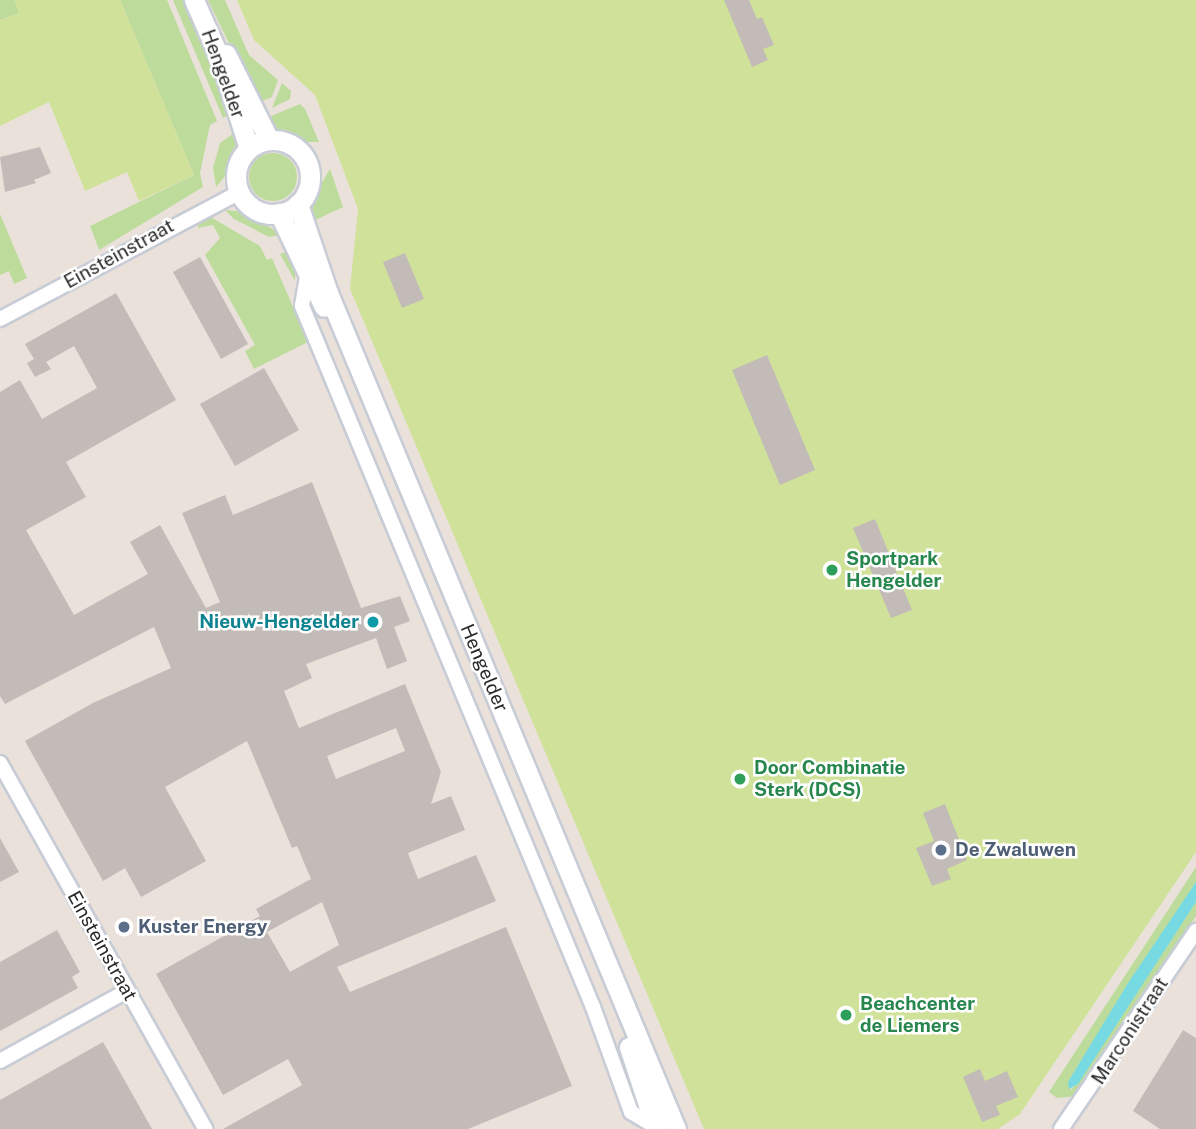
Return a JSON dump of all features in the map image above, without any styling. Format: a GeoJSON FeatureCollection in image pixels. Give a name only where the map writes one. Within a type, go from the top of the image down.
{"type":"FeatureCollection","features":[{"type":"Feature","properties":{"kind":"main road","name":"Hengelder"},"geometry":{"type":"LineString","coordinates":[[194,0],[220,61],[249,149]]}},
{"type":"Feature","properties":{"kind":"main road","name":"Hengelder"},"geometry":{"type":"LineString","coordinates":[[203,0],[269,140]]}},
{"type":"Feature","properties":{"kind":"main road"},"geometry":{"type":"LineString","coordinates":[[269,140],[291,144],[307,162],[308,190],[298,204],[279,213],[260,211],[240,192],[239,164],[249,149],[269,140]]}},
{"type":"Feature","properties":{"kind":"main road","name":"Hengelder"},"geometry":{"type":"LineString","coordinates":[[298,204],[328,293],[676,1129]]}},
{"type":"Feature","properties":{"kind":"main road","name":"Hengelder"},"geometry":{"type":"LineString","coordinates":[[279,213],[307,277],[320,298],[607,986],[656,1128]]}},
{"type":"Feature","properties":{"kind":"street","name":"Einsteinstraat"},"geometry":{"type":"LineString","coordinates":[[0,319],[240,192]]}},
{"type":"Feature","properties":{"kind":"street","name":"Einsteinstraat"},"geometry":{"type":"LineString","coordinates":[[0,762],[205,1129]]}},
{"type":"Feature","properties":{"kind":"street","name":"Marconistraat"},"geometry":{"type":"LineString","coordinates":[[1061,1129],[1196,931]]}},
{"type":"Feature","properties":{"kind":"street"},"geometry":{"type":"LineString","coordinates":[[0,1061],[127,992]]}},
{"type":"Feature","properties":{"kind":"green space"},"geometry":{"type":"Polygon","coordinates":[[[0,0],[15,0],[19,13],[0,20],[0,0]]]}},
{"type":"Feature","properties":{"kind":"green space"},"geometry":{"type":"Polygon","coordinates":[[[15,0],[120,0],[194,175],[139,201],[127,172],[85,191],[49,102],[0,126],[0,20],[19,13],[15,0]]]}},
{"type":"Feature","properties":{"kind":"green space"},"geometry":{"type":"Polygon","coordinates":[[[120,0],[167,0],[217,121],[210,125],[200,173],[203,187],[99,250],[90,226],[194,175],[120,0]]]}},
{"type":"Feature","properties":{"kind":"green space"},"geometry":{"type":"Polygon","coordinates":[[[173,0],[188,0],[211,54],[230,114],[223,118],[173,0]]]}},
{"type":"Feature","properties":{"kind":"green space"},"geometry":{"type":"Polygon","coordinates":[[[208,0],[225,0],[249,55],[278,80],[272,97],[258,103],[208,0]]]}},
{"type":"Feature","properties":{"kind":"green space","name":"Sportpark Hengelder"},"geometry":{"type":"Polygon","coordinates":[[[237,0],[1196,0],[1196,852],[1020,1114],[998,1129],[704,1129],[350,289],[358,209],[315,95],[254,40],[237,0]]]}},
{"type":"Feature","properties":{"kind":"green space"},"geometry":{"type":"Polygon","coordinates":[[[282,83],[291,91],[290,99],[272,108],[282,83]]]}},
{"type":"Feature","properties":{"kind":"green space"},"geometry":{"type":"Polygon","coordinates":[[[300,104],[305,109],[319,142],[303,142],[277,131],[264,119],[300,104]]]}},
{"type":"Feature","properties":{"kind":"green space"},"geometry":{"type":"Polygon","coordinates":[[[237,131],[238,146],[226,175],[216,187],[213,168],[220,143],[237,131]]]}},
{"type":"Feature","properties":{"kind":"green space"},"geometry":{"type":"Polygon","coordinates":[[[273,153],[290,160],[297,177],[290,194],[273,201],[256,194],[249,177],[256,160],[273,153]]]}},
{"type":"Feature","properties":{"kind":"green space"},"geometry":{"type":"Polygon","coordinates":[[[330,169],[343,207],[309,223],[310,203],[330,169]]]}},
{"type":"Feature","properties":{"kind":"green space"},"geometry":{"type":"Polygon","coordinates":[[[225,210],[245,212],[282,235],[269,237],[234,219],[225,210]]]}},
{"type":"Feature","properties":{"kind":"green space"},"geometry":{"type":"Polygon","coordinates":[[[0,214],[27,278],[14,284],[9,271],[0,275],[0,214]]]}},
{"type":"Feature","properties":{"kind":"green space"},"geometry":{"type":"Polygon","coordinates":[[[209,216],[260,246],[267,260],[272,258],[308,342],[254,369],[245,351],[255,345],[205,255],[220,238],[213,225],[198,228],[198,222],[209,216]]]}},
{"type":"Feature","properties":{"kind":"green space"},"geometry":{"type":"Polygon","coordinates":[[[289,251],[295,267],[295,281],[280,254],[289,251]]]}},
{"type":"Feature","properties":{"kind":"green space"},"geometry":{"type":"Polygon","coordinates":[[[1196,867],[1196,882],[1068,1082],[1071,1090],[1196,902],[1196,916],[1077,1096],[1057,1098],[1049,1092],[1196,867]]]}},
{"type":"Feature","properties":{"kind":"water"},"geometry":{"type":"Polygon","coordinates":[[[1196,882],[1196,902],[1078,1084],[1069,1089],[1068,1082],[1128,983],[1196,882]]]}},
{"type":"Feature","properties":{"kind":"building"},"geometry":{"type":"Polygon","coordinates":[[[724,0],[749,0],[757,19],[762,17],[774,45],[763,49],[768,60],[752,67],[724,0]]]}},
{"type":"Feature","properties":{"kind":"building"},"geometry":{"type":"Polygon","coordinates":[[[40,147],[51,173],[34,180],[36,183],[5,192],[0,157],[40,147]]]}},
{"type":"Feature","properties":{"kind":"building"},"geometry":{"type":"Polygon","coordinates":[[[405,253],[424,299],[402,308],[383,262],[405,253]]]}},
{"type":"Feature","properties":{"kind":"building"},"geometry":{"type":"Polygon","coordinates":[[[200,257],[248,344],[221,359],[173,272],[200,257]]]}},
{"type":"Feature","properties":{"kind":"building"},"geometry":{"type":"Polygon","coordinates":[[[116,293],[176,400],[66,462],[86,497],[26,530],[74,615],[148,574],[130,542],[160,525],[206,608],[220,602],[182,513],[225,495],[233,515],[312,482],[361,608],[400,596],[410,621],[394,627],[407,661],[387,669],[376,638],[306,664],[312,678],[284,691],[299,728],[405,684],[441,772],[431,804],[451,796],[465,830],[408,853],[418,879],[476,855],[496,901],[337,967],[350,992],[506,927],[572,1086],[468,1129],[223,1129],[302,1085],[288,1059],[223,1095],[156,974],[260,916],[256,909],[311,879],[297,846],[292,848],[247,741],[165,787],[206,861],[141,897],[125,868],[103,881],[25,741],[93,703],[171,668],[154,627],[5,704],[0,696],[0,392],[20,380],[42,419],[97,388],[74,346],[46,362],[51,369],[35,377],[27,363],[34,359],[25,344],[116,293]],[[396,728],[327,756],[336,779],[405,751],[396,728]],[[322,902],[267,932],[290,972],[339,945],[322,902]]]}},
{"type":"Feature","properties":{"kind":"building"},"geometry":{"type":"Polygon","coordinates":[[[767,355],[815,470],[780,485],[732,370],[767,355]]]}},
{"type":"Feature","properties":{"kind":"building"},"geometry":{"type":"Polygon","coordinates":[[[264,368],[299,430],[235,466],[200,404],[264,368]]]}},
{"type":"Feature","properties":{"kind":"building"},"geometry":{"type":"Polygon","coordinates":[[[875,519],[912,610],[891,618],[853,528],[875,519]]]}},
{"type":"Feature","properties":{"kind":"building"},"geometry":{"type":"Polygon","coordinates":[[[945,804],[967,860],[947,869],[951,879],[932,886],[916,848],[934,841],[923,813],[945,804]]]}},
{"type":"Feature","properties":{"kind":"building"},"geometry":{"type":"Polygon","coordinates":[[[0,838],[19,872],[0,882],[0,838]]]}},
{"type":"Feature","properties":{"kind":"building"},"geometry":{"type":"Polygon","coordinates":[[[57,930],[80,972],[72,977],[78,988],[0,1031],[0,962],[57,930]]]}},
{"type":"Feature","properties":{"kind":"building"},"geometry":{"type":"Polygon","coordinates":[[[1183,1030],[1196,1038],[1196,1129],[1160,1129],[1133,1111],[1183,1030]]]}},
{"type":"Feature","properties":{"kind":"building"},"geometry":{"type":"Polygon","coordinates":[[[103,1042],[152,1129],[0,1129],[0,1100],[103,1042]]]}},
{"type":"Feature","properties":{"kind":"building"},"geometry":{"type":"Polygon","coordinates":[[[980,1069],[985,1081],[1007,1071],[1018,1097],[996,1106],[1000,1115],[982,1122],[963,1077],[980,1069]]]}},
{"type":"Feature","properties":{"kind":"place","name":"Sportpark Hengelder"},"geometry":{"type":"Point","coordinates":[832,570]}},
{"type":"Feature","properties":{"kind":"place","name":"Nieuw-Hengelder"},"geometry":{"type":"Point","coordinates":[373,622]}},
{"type":"Feature","properties":{"kind":"place","name":"Door Combinatie Sterk (DCS)"},"geometry":{"type":"Point","coordinates":[740,779]}},
{"type":"Feature","properties":{"kind":"place","name":"De Zwaluwen"},"geometry":{"type":"Point","coordinates":[941,850]}},
{"type":"Feature","properties":{"kind":"place","name":"Kuster Energy"},"geometry":{"type":"Point","coordinates":[124,927]}},
{"type":"Feature","properties":{"kind":"place","name":"Beachcenter de Liemers"},"geometry":{"type":"Point","coordinates":[846,1015]}}]}
